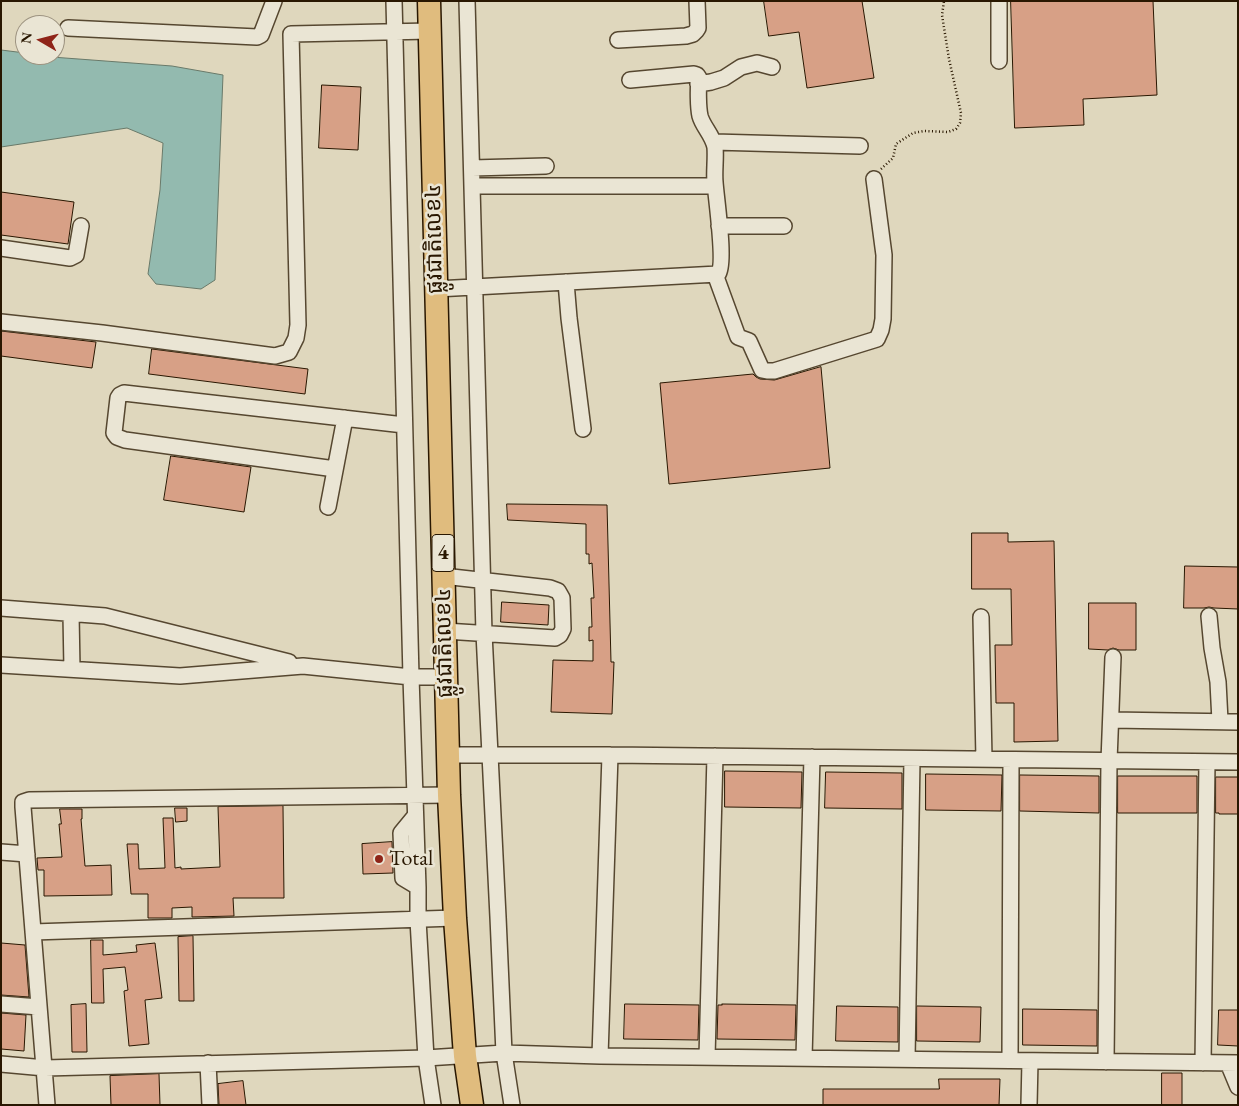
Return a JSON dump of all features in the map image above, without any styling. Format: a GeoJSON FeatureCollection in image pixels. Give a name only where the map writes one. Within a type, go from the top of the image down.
{"type":"FeatureCollection","features":[{"type":"Feature","properties":{"kind":"highway","name":"ផ្លូវជាតិលេខ៤"},"geometry":{"type":"LineString","coordinates":[[428,1],[449,796],[455,918],[465,1056],[472,1105]]}},
{"type":"Feature","properties":{"kind":"street"},"geometry":{"type":"LineString","coordinates":[[68,28],[257,37],[261,35],[274,1]]}},
{"type":"Feature","properties":{"kind":"street"},"geometry":{"type":"LineString","coordinates":[[394,1],[415,816],[401,833],[403,878],[418,887],[418,920],[426,1058],[433,1105]]}},
{"type":"Feature","properties":{"kind":"street"},"geometry":{"type":"LineString","coordinates":[[468,1],[484,632],[504,1053],[512,1105]]}},
{"type":"Feature","properties":{"kind":"street"},"geometry":{"type":"LineString","coordinates":[[618,40],[678,37],[693,34],[698,28],[697,1]]}},
{"type":"Feature","properties":{"kind":"street"},"geometry":{"type":"LineString","coordinates":[[999,1],[999,61]]}},
{"type":"Feature","properties":{"kind":"street"},"geometry":{"type":"LineString","coordinates":[[1,322],[102,333],[275,356],[289,352],[296,338],[298,325],[291,34],[430,31]]}},
{"type":"Feature","properties":{"kind":"street"},"geometry":{"type":"LineString","coordinates":[[698,84],[724,78],[741,67],[757,63],[772,66]]}},
{"type":"Feature","properties":{"kind":"street"},"geometry":{"type":"LineString","coordinates":[[436,289],[718,274],[721,270],[715,186],[715,149],[714,142],[700,117],[697,75],[630,80]]}},
{"type":"Feature","properties":{"kind":"street"},"geometry":{"type":"LineString","coordinates":[[714,142],[860,146]]}},
{"type":"Feature","properties":{"kind":"street"},"geometry":{"type":"LineString","coordinates":[[472,168],[546,166]]}},
{"type":"Feature","properties":{"kind":"street"},"geometry":{"type":"LineString","coordinates":[[715,274],[738,337],[749,342],[762,370],[767,372],[774,371],[877,339],[883,319],[884,256],[874,179]]}},
{"type":"Feature","properties":{"kind":"street"},"geometry":{"type":"LineString","coordinates":[[472,186],[715,186]]}},
{"type":"Feature","properties":{"kind":"street"},"geometry":{"type":"LineString","coordinates":[[1,248],[70,258],[76,255],[81,226]]}},
{"type":"Feature","properties":{"kind":"street"},"geometry":{"type":"LineString","coordinates":[[719,226],[784,226]]}},
{"type":"Feature","properties":{"kind":"street"},"geometry":{"type":"LineString","coordinates":[[566,282],[583,429]]}},
{"type":"Feature","properties":{"kind":"street"},"geometry":{"type":"LineString","coordinates":[[335,469],[125,440],[114,433],[118,398],[124,393],[404,425]]}},
{"type":"Feature","properties":{"kind":"street"},"geometry":{"type":"LineString","coordinates":[[328,507],[345,418]]}},
{"type":"Feature","properties":{"kind":"street"},"geometry":{"type":"LineString","coordinates":[[443,576],[550,588],[558,591],[562,598],[563,629],[555,638],[445,631]]}},
{"type":"Feature","properties":{"kind":"street"},"geometry":{"type":"LineString","coordinates":[[1,608],[105,616],[303,666],[411,677],[446,677]]}},
{"type":"Feature","properties":{"kind":"street"},"geometry":{"type":"LineString","coordinates":[[71,614],[72,669]]}},
{"type":"Feature","properties":{"kind":"street"},"geometry":{"type":"LineString","coordinates":[[1210,616],[1212,648],[1218,682],[1220,721]]}},
{"type":"Feature","properties":{"kind":"street"},"geometry":{"type":"LineString","coordinates":[[981,617],[984,759]]}},
{"type":"Feature","properties":{"kind":"street"},"geometry":{"type":"LineString","coordinates":[[1106,1062],[1109,761],[1113,657]]}},
{"type":"Feature","properties":{"kind":"street"},"geometry":{"type":"LineString","coordinates":[[1,665],[180,676],[303,666]]}},
{"type":"Feature","properties":{"kind":"street"},"geometry":{"type":"LineString","coordinates":[[1111,720],[1238,722]]}},
{"type":"Feature","properties":{"kind":"street"},"geometry":{"type":"LineString","coordinates":[[448,755],[1238,762]]}},
{"type":"Feature","properties":{"kind":"street"},"geometry":{"type":"LineString","coordinates":[[600,1056],[610,755]]}},
{"type":"Feature","properties":{"kind":"street"},"geometry":{"type":"LineString","coordinates":[[707,1057],[715,756]]}},
{"type":"Feature","properties":{"kind":"street"},"geometry":{"type":"LineString","coordinates":[[804,1058],[812,758]]}},
{"type":"Feature","properties":{"kind":"street"},"geometry":{"type":"LineString","coordinates":[[907,1059],[912,758]]}},
{"type":"Feature","properties":{"kind":"street"},"geometry":{"type":"LineString","coordinates":[[1010,1060],[1011,760]]}},
{"type":"Feature","properties":{"kind":"street"},"geometry":{"type":"LineString","coordinates":[[1203,1063],[1207,762]]}},
{"type":"Feature","properties":{"kind":"street"},"geometry":{"type":"LineString","coordinates":[[47,1105],[23,802],[28,800],[449,796]]}},
{"type":"Feature","properties":{"kind":"street"},"geometry":{"type":"LineString","coordinates":[[1,852],[27,854]]}},
{"type":"Feature","properties":{"kind":"street"},"geometry":{"type":"LineString","coordinates":[[33,932],[455,918]]}},
{"type":"Feature","properties":{"kind":"street"},"geometry":{"type":"LineString","coordinates":[[1,1004],[39,1007]]}},
{"type":"Feature","properties":{"kind":"street"},"geometry":{"type":"LineString","coordinates":[[1,1064],[45,1068],[426,1058],[504,1053],[600,1056],[1233,1063],[1238,1088]]}},
{"type":"Feature","properties":{"kind":"street"},"geometry":{"type":"LineString","coordinates":[[1029,1105],[1030,1061]]}},
{"type":"Feature","properties":{"kind":"street"},"geometry":{"type":"LineString","coordinates":[[208,1063],[210,1105]]}},
{"type":"Feature","properties":{"kind":"path"},"geometry":{"type":"LineString","coordinates":[[874,179],[882,166],[893,158],[896,144],[913,133],[924,131],[948,132],[956,129],[960,123],[961,113],[949,59],[942,15],[944,1]]}},
{"type":"Feature","properties":{"kind":"water"},"geometry":{"type":"Polygon","coordinates":[[[1,50],[15,52],[15,65],[65,65],[65,58],[172,66],[223,75],[215,280],[201,289],[156,284],[148,274],[160,190],[163,143],[127,128],[1,147],[1,50]]]}},
{"type":"Feature","properties":{"kind":"building"},"geometry":{"type":"Polygon","coordinates":[[[764,1],[862,1],[874,78],[807,88],[799,32],[769,36],[764,1]]]}},
{"type":"Feature","properties":{"kind":"building"},"geometry":{"type":"Polygon","coordinates":[[[1011,1],[1153,1],[1157,95],[1083,99],[1084,125],[1015,128],[1011,1]]]}},
{"type":"Feature","properties":{"kind":"building"},"geometry":{"type":"Polygon","coordinates":[[[322,85],[361,87],[358,150],[319,148],[322,85]]]}},
{"type":"Feature","properties":{"kind":"building"},"geometry":{"type":"Polygon","coordinates":[[[1,192],[74,202],[68,244],[1,235],[1,192]]]}},
{"type":"Feature","properties":{"kind":"building"},"geometry":{"type":"Polygon","coordinates":[[[1,331],[96,342],[92,368],[1,356],[1,331]]]}},
{"type":"Feature","properties":{"kind":"building"},"geometry":{"type":"Polygon","coordinates":[[[152,349],[308,369],[305,394],[149,374],[152,349]]]}},
{"type":"Feature","properties":{"kind":"building"},"geometry":{"type":"Polygon","coordinates":[[[821,367],[830,468],[669,484],[660,383],[753,374],[760,379],[774,380],[821,367]]]}},
{"type":"Feature","properties":{"kind":"building"},"geometry":{"type":"Polygon","coordinates":[[[171,456],[251,467],[244,512],[164,500],[171,456]]]}},
{"type":"Feature","properties":{"kind":"building"},"geometry":{"type":"Polygon","coordinates":[[[507,504],[607,505],[611,662],[614,662],[612,714],[551,712],[553,660],[593,661],[593,640],[589,641],[589,627],[592,627],[591,598],[594,598],[592,563],[589,564],[589,554],[586,554],[586,524],[508,520],[507,504]]]}},
{"type":"Feature","properties":{"kind":"building"},"geometry":{"type":"Polygon","coordinates":[[[972,533],[1008,533],[1008,542],[1054,541],[1058,741],[1014,742],[1014,703],[996,703],[995,645],[1012,645],[1011,589],[972,589],[972,533]]]}},
{"type":"Feature","properties":{"kind":"building"},"geometry":{"type":"Polygon","coordinates":[[[1185,566],[1238,567],[1238,609],[1184,608],[1185,566]]]}},
{"type":"Feature","properties":{"kind":"building"},"geometry":{"type":"Polygon","coordinates":[[[502,602],[549,605],[548,625],[501,622],[502,602]]]}},
{"type":"Feature","properties":{"kind":"building"},"geometry":{"type":"Polygon","coordinates":[[[1089,603],[1136,603],[1136,650],[1113,648],[1108,650],[1089,649],[1089,603]]]}},
{"type":"Feature","properties":{"kind":"building"},"geometry":{"type":"Polygon","coordinates":[[[725,771],[802,772],[801,808],[725,807],[725,771]]]}},
{"type":"Feature","properties":{"kind":"building"},"geometry":{"type":"Polygon","coordinates":[[[826,772],[902,773],[902,809],[825,808],[826,772]]]}},
{"type":"Feature","properties":{"kind":"building"},"geometry":{"type":"Polygon","coordinates":[[[926,774],[1002,775],[1001,811],[926,810],[926,774]]]}},
{"type":"Feature","properties":{"kind":"building"},"geometry":{"type":"Polygon","coordinates":[[[1020,775],[1099,776],[1099,813],[1020,811],[1020,775]]]}},
{"type":"Feature","properties":{"kind":"building"},"geometry":{"type":"Polygon","coordinates":[[[1118,776],[1197,776],[1197,813],[1118,813],[1118,776]]]}},
{"type":"Feature","properties":{"kind":"building"},"geometry":{"type":"Polygon","coordinates":[[[1216,777],[1238,777],[1238,814],[1216,813],[1216,777]]]}},
{"type":"Feature","properties":{"kind":"building"},"geometry":{"type":"Polygon","coordinates":[[[283,806],[284,898],[233,898],[234,916],[192,917],[192,907],[172,908],[172,918],[148,918],[148,894],[131,894],[127,844],[138,844],[139,869],[165,868],[163,818],[173,818],[175,868],[220,867],[218,807],[283,806]]]}},
{"type":"Feature","properties":{"kind":"building"},"geometry":{"type":"Polygon","coordinates":[[[175,808],[187,808],[187,821],[176,822],[175,808]]]}},
{"type":"Feature","properties":{"kind":"building"},"geometry":{"type":"Polygon","coordinates":[[[60,809],[82,809],[81,819],[85,866],[111,865],[112,895],[44,896],[44,870],[38,870],[37,858],[62,857],[59,824],[61,824],[60,809]]]}},
{"type":"Feature","properties":{"kind":"building"},"geometry":{"type":"Polygon","coordinates":[[[392,842],[393,873],[363,874],[362,844],[392,842]]]}},
{"type":"Feature","properties":{"kind":"building"},"geometry":{"type":"Polygon","coordinates":[[[193,936],[194,1001],[179,1001],[178,937],[193,936]]]}},
{"type":"Feature","properties":{"kind":"building"},"geometry":{"type":"Polygon","coordinates":[[[91,940],[103,940],[103,955],[137,952],[136,945],[155,943],[162,998],[145,1000],[149,1044],[129,1046],[124,991],[128,990],[125,967],[103,969],[104,1003],[92,1003],[91,940]]]}},
{"type":"Feature","properties":{"kind":"building"},"geometry":{"type":"Polygon","coordinates":[[[1,943],[25,945],[29,997],[1,995],[1,943]]]}},
{"type":"Feature","properties":{"kind":"building"},"geometry":{"type":"Polygon","coordinates":[[[86,1004],[87,1052],[72,1052],[71,1005],[86,1004]]]}},
{"type":"Feature","properties":{"kind":"building"},"geometry":{"type":"Polygon","coordinates":[[[625,1004],[699,1005],[698,1040],[624,1039],[625,1004]]]}},
{"type":"Feature","properties":{"kind":"building"},"geometry":{"type":"Polygon","coordinates":[[[718,1005],[796,1005],[795,1040],[717,1039],[718,1005]]]}},
{"type":"Feature","properties":{"kind":"building"},"geometry":{"type":"Polygon","coordinates":[[[837,1006],[898,1007],[898,1042],[836,1041],[837,1006]]]}},
{"type":"Feature","properties":{"kind":"building"},"geometry":{"type":"Polygon","coordinates":[[[917,1006],[981,1007],[980,1042],[917,1041],[917,1006]]]}},
{"type":"Feature","properties":{"kind":"building"},"geometry":{"type":"Polygon","coordinates":[[[1023,1009],[1097,1010],[1097,1046],[1023,1045],[1023,1009]]]}},
{"type":"Feature","properties":{"kind":"building"},"geometry":{"type":"Polygon","coordinates":[[[1219,1010],[1238,1010],[1238,1046],[1218,1045],[1219,1010]]]}},
{"type":"Feature","properties":{"kind":"building"},"geometry":{"type":"Polygon","coordinates":[[[1,1013],[26,1015],[24,1051],[1,1049],[1,1013]]]}},
{"type":"Feature","properties":{"kind":"building"},"geometry":{"type":"Polygon","coordinates":[[[1162,1073],[1182,1073],[1182,1105],[1162,1105],[1162,1073]]]}},
{"type":"Feature","properties":{"kind":"building"},"geometry":{"type":"Polygon","coordinates":[[[159,1074],[160,1105],[111,1105],[110,1076],[159,1074]]]}},
{"type":"Feature","properties":{"kind":"building"},"geometry":{"type":"Polygon","coordinates":[[[939,1079],[1000,1079],[999,1105],[823,1105],[823,1089],[939,1089],[939,1079]]]}},
{"type":"Feature","properties":{"kind":"building"},"geometry":{"type":"Polygon","coordinates":[[[243,1081],[246,1105],[219,1105],[218,1084],[243,1081]]]}},
{"type":"Feature","properties":{"kind":"place","name":"Total"},"geometry":{"type":"Point","coordinates":[379,859]}}]}
